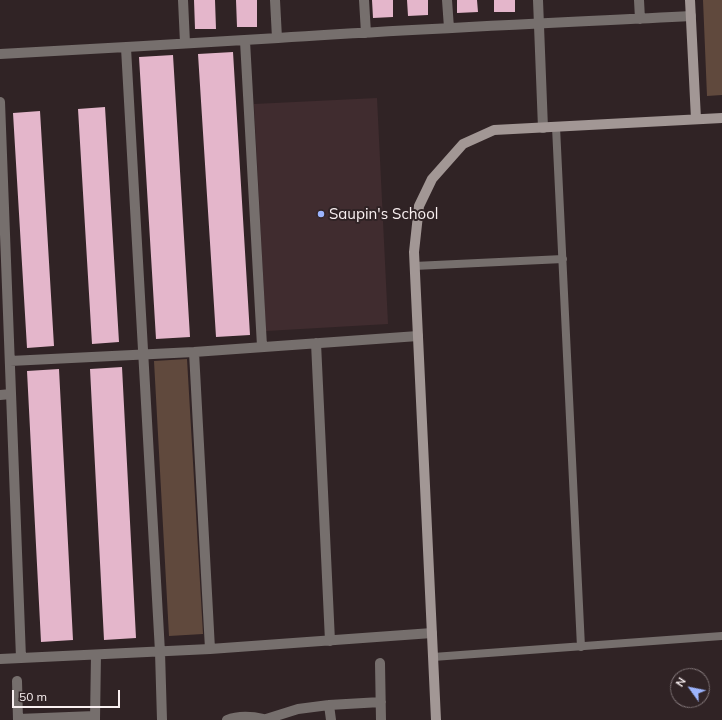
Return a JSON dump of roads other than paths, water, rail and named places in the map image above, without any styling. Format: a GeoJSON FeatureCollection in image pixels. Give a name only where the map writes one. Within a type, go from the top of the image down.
{"type":"FeatureCollection","features":[{"type":"Feature","properties":{"kind":"street"},"geometry":{"type":"LineString","coordinates":[[183,0],[185,43]]}},
{"type":"Feature","properties":{"kind":"street"},"geometry":{"type":"LineString","coordinates":[[275,0],[277,38]]}},
{"type":"Feature","properties":{"kind":"street"},"geometry":{"type":"LineString","coordinates":[[364,0],[366,33]]}},
{"type":"Feature","properties":{"kind":"street"},"geometry":{"type":"LineString","coordinates":[[447,0],[449,28]]}},
{"type":"Feature","properties":{"kind":"street"},"geometry":{"type":"LineString","coordinates":[[538,0],[543,128]]}},
{"type":"Feature","properties":{"kind":"street"},"geometry":{"type":"LineString","coordinates":[[639,0],[640,19]]}},
{"type":"Feature","properties":{"kind":"street"},"geometry":{"type":"LineString","coordinates":[[690,0],[696,119]]}},
{"type":"Feature","properties":{"kind":"street"},"geometry":{"type":"LineString","coordinates":[[0,54],[126,48],[185,43],[245,41],[449,28],[691,16]]}},
{"type":"Feature","properties":{"kind":"street"},"geometry":{"type":"LineString","coordinates":[[245,41],[262,346]]}},
{"type":"Feature","properties":{"kind":"street"},"geometry":{"type":"LineString","coordinates":[[126,48],[160,652],[162,720]]}},
{"type":"Feature","properties":{"kind":"street"},"geometry":{"type":"LineString","coordinates":[[0,102],[22,658]]}},
{"type":"Feature","properties":{"kind":"street"},"geometry":{"type":"LineString","coordinates":[[436,720],[414,266],[419,206],[432,179],[463,144],[494,130],[722,118]]}},
{"type":"Feature","properties":{"kind":"street"},"geometry":{"type":"LineString","coordinates":[[10,361],[194,352],[418,336]]}},
{"type":"Feature","properties":{"kind":"street"},"geometry":{"type":"LineString","coordinates":[[316,343],[330,641]]}},
{"type":"Feature","properties":{"kind":"street"},"geometry":{"type":"LineString","coordinates":[[194,352],[210,649]]}},
{"type":"Feature","properties":{"kind":"street"},"geometry":{"type":"LineString","coordinates":[[0,395],[11,394]]}},
{"type":"Feature","properties":{"kind":"street"},"geometry":{"type":"LineString","coordinates":[[0,659],[96,656],[432,633]]}},
{"type":"Feature","properties":{"kind":"street"},"geometry":{"type":"LineString","coordinates":[[17,681],[18,720],[95,718],[96,656]]}},
{"type":"Feature","properties":{"kind":"street"},"geometry":{"type":"LineString","coordinates":[[380,663],[381,720]]}},
{"type":"Feature","properties":{"kind":"street"},"geometry":{"type":"LineString","coordinates":[[227,720],[249,716],[263,719],[298,709],[330,705],[380,702]]}},
{"type":"Feature","properties":{"kind":"street"},"geometry":{"type":"LineString","coordinates":[[330,705],[331,720]]}},
{"type":"Feature","properties":{"kind":"lane"},"geometry":{"type":"LineString","coordinates":[[556,127],[581,647]]}},
{"type":"Feature","properties":{"kind":"lane"},"geometry":{"type":"LineString","coordinates":[[414,266],[563,259]]}},
{"type":"Feature","properties":{"kind":"lane"},"geometry":{"type":"LineString","coordinates":[[433,657],[722,636]]}},
{"type":"Feature","properties":{"kind":"place","name":"Saupin's School"},"geometry":{"type":"Point","coordinates":[321,214]}}]}
